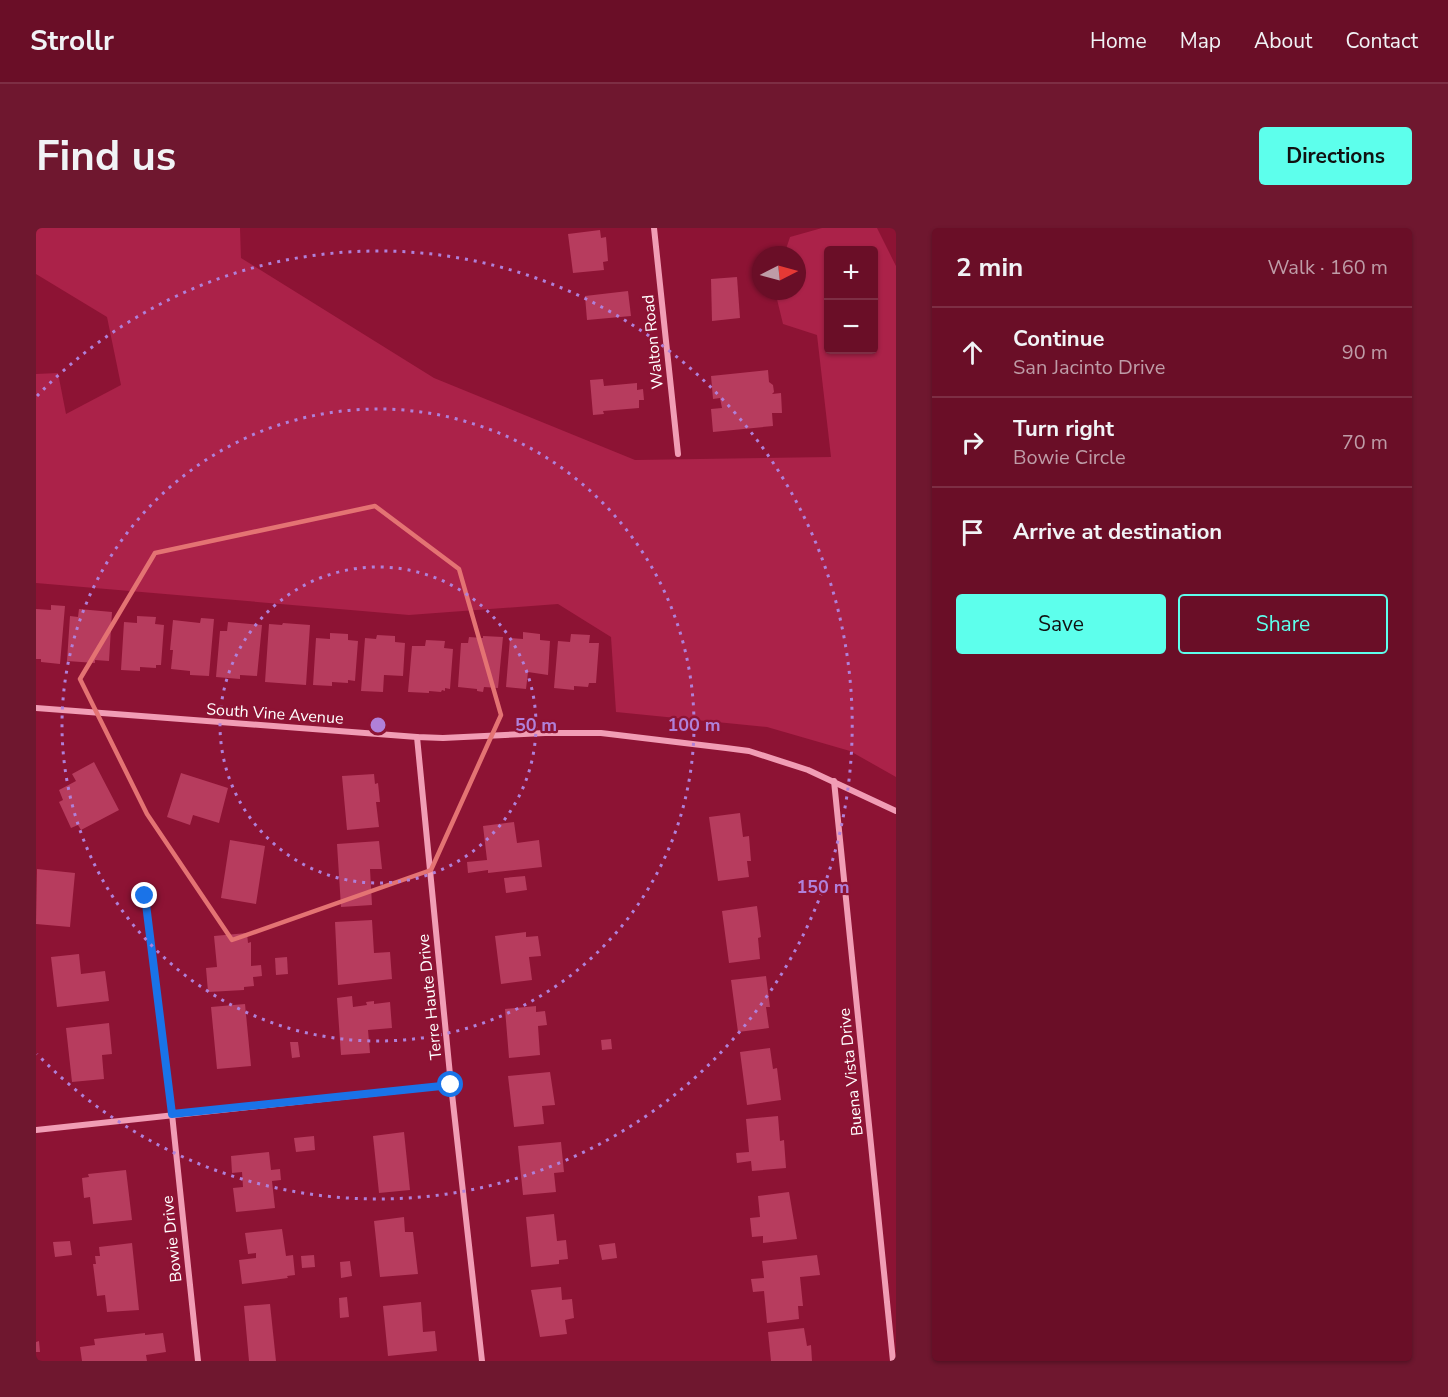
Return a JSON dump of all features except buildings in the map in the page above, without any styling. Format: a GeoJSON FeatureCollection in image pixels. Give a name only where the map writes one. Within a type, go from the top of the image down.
{"type":"FeatureCollection","features":[{"type":"Feature","properties":{"kind":"street","name":"Walton Road"},"geometry":{"type":"LineString","coordinates":[[654,228],[678,454]]}},
{"type":"Feature","properties":{"kind":"street","name":"South Vine Avenue"},"geometry":{"type":"LineString","coordinates":[[36,708],[417,737],[557,733],[634,736],[749,751],[782,760],[896,810]]}},
{"type":"Feature","properties":{"kind":"street","name":"Terre Haute Drive"},"geometry":{"type":"LineString","coordinates":[[417,737],[451,1085],[482,1361]]}},
{"type":"Feature","properties":{"kind":"street","name":"Buena Vista Drive"},"geometry":{"type":"LineString","coordinates":[[834,781],[893,1361]]}},
{"type":"Feature","properties":{"kind":"street","name":"Bowie Drive"},"geometry":{"type":"LineString","coordinates":[[145,896],[172,1114],[198,1361]]}},
{"type":"Feature","properties":{"kind":"street"},"geometry":{"type":"LineString","coordinates":[[36,1130],[451,1085]]}},
{"type":"Feature","properties":{"kind":"highlighted area"},"geometry":{"type":"Polygon","coordinates":[[[375,506],[459,569],[501,715],[431,870],[232,940],[147,814],[80,679],[155,553],[375,506]]]}},
{"type":"Feature","properties":{"kind":"shaded area"},"geometry":{"type":"Polygon","coordinates":[[[36,228],[240,228],[241,258],[434,378],[635,460],[831,457],[817,335],[783,324],[777,300],[806,300],[806,246],[787,246],[790,237],[822,228],[877,228],[896,266],[896,777],[850,751],[767,727],[616,712],[611,637],[558,604],[409,615],[36,583],[36,374],[58,373],[66,414],[121,385],[107,317],[36,274],[36,228]]]}},
{"type":"Feature","properties":{"kind":"route"},"geometry":{"type":"LineString","coordinates":[[145,896],[172,1114],[451,1085]]}}]}
